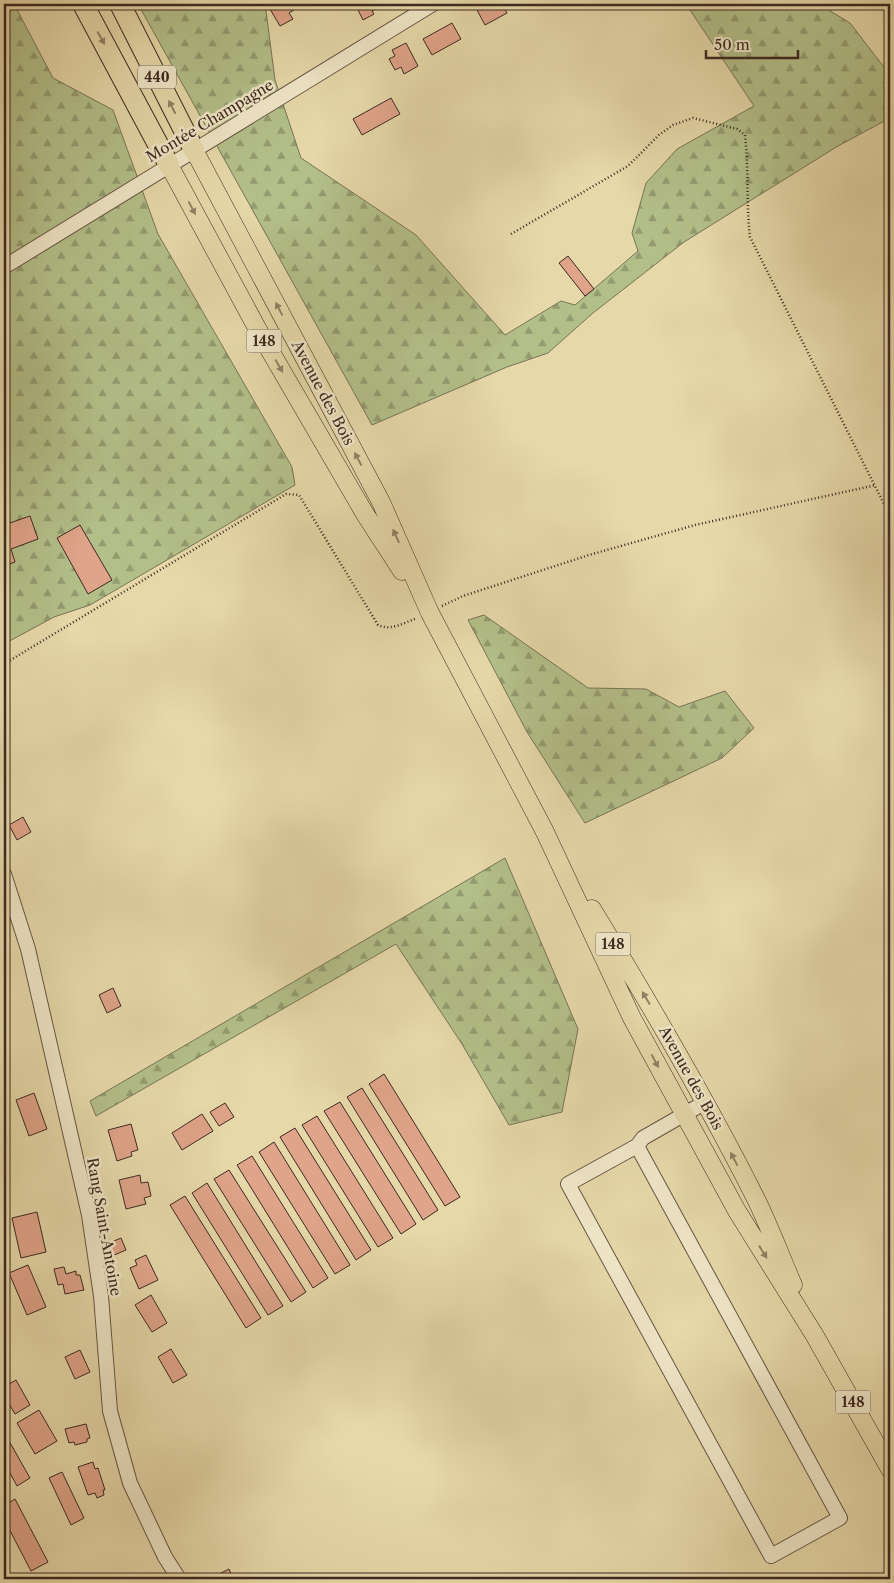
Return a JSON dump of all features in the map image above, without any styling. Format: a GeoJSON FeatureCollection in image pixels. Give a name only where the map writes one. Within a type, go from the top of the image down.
{"type":"FeatureCollection","features":[{"type":"Feature","properties":{"kind":"highway","name":"440"},"geometry":{"type":"LineString","coordinates":[[83,4],[169,165]]}},
{"type":"Feature","properties":{"kind":"highway","name":"440"},"geometry":{"type":"LineString","coordinates":[[120,4],[194,150]]}},
{"type":"Feature","properties":{"kind":"main road","name":"Avenue des Bois"},"geometry":{"type":"LineString","coordinates":[[194,150],[381,502],[430,613],[546,832],[632,1018],[737,1211],[815,1336],[890,1469]]}},
{"type":"Feature","properties":{"kind":"main road","name":"Avenue des Bois"},"geometry":{"type":"LineString","coordinates":[[169,165],[242,302],[355,497],[430,613]]}},
{"type":"Feature","properties":{"kind":"main road","name":"Avenue des Bois"},"geometry":{"type":"LineString","coordinates":[[546,832],[652,1008],[757,1202],[815,1336]]}},
{"type":"Feature","properties":{"kind":"street","name":"Montée Champagne"},"geometry":{"type":"LineString","coordinates":[[4,267],[433,4]]}},
{"type":"Feature","properties":{"kind":"street","name":"Rang Saint-Antoine"},"geometry":{"type":"LineString","coordinates":[[4,874],[28,949],[89,1215],[101,1296],[110,1411],[130,1483],[165,1557],[179,1579]]}},
{"type":"Feature","properties":{"kind":"street"},"geometry":{"type":"LineString","coordinates":[[637,1146],[840,1518],[771,1556],[568,1184],[637,1146],[643,1138],[704,1103]]}},
{"type":"Feature","properties":{"kind":"path"},"geometry":{"type":"LineString","coordinates":[[511,234],[628,166],[659,135],[674,124],[693,118],[737,128],[745,135],[750,237],[890,516]]}},
{"type":"Feature","properties":{"kind":"path"},"geometry":{"type":"LineString","coordinates":[[4,664],[286,494],[299,495],[378,625],[384,628],[392,628],[430,613],[462,596],[589,555],[695,525],[876,485]]}},
{"type":"Feature","properties":{"kind":"green space"},"geometry":{"type":"Polygon","coordinates":[[[4,4],[14,4],[53,78],[113,110],[158,234],[292,467],[295,485],[90,605],[54,617],[4,644],[4,4]]]}},
{"type":"Feature","properties":{"kind":"green space"},"geometry":{"type":"Polygon","coordinates":[[[138,4],[270,4],[266,11],[275,80],[301,158],[416,235],[505,335],[561,301],[575,305],[638,251],[632,233],[646,183],[677,149],[754,106],[686,4],[819,4],[850,23],[890,75],[890,118],[838,146],[684,242],[593,313],[548,353],[507,367],[372,425],[138,4]]]}},
{"type":"Feature","properties":{"kind":"green space"},"geometry":{"type":"Polygon","coordinates":[[[484,615],[588,688],[646,689],[679,707],[725,691],[754,728],[722,758],[585,823],[527,732],[468,620],[484,615]]]}},
{"type":"Feature","properties":{"kind":"green space"},"geometry":{"type":"Polygon","coordinates":[[[505,858],[578,1029],[562,1112],[509,1125],[462,1044],[396,944],[96,1116],[90,1101],[505,858]]]}},
{"type":"Feature","properties":{"kind":"building"},"geometry":{"type":"Polygon","coordinates":[[[279,4],[294,4],[297,8],[289,13],[293,19],[280,26],[270,9],[279,4]]]}},
{"type":"Feature","properties":{"kind":"building"},"geometry":{"type":"Polygon","coordinates":[[[355,4],[383,5],[372,11],[374,14],[363,20],[355,4]]]}},
{"type":"Feature","properties":{"kind":"building"},"geometry":{"type":"Polygon","coordinates":[[[488,4],[502,4],[507,13],[485,25],[477,10],[488,4]]]}},
{"type":"Feature","properties":{"kind":"building"},"geometry":{"type":"Polygon","coordinates":[[[452,23],[461,39],[432,55],[423,39],[452,23]]]}},
{"type":"Feature","properties":{"kind":"building"},"geometry":{"type":"Polygon","coordinates":[[[406,43],[418,66],[404,74],[401,67],[395,70],[389,59],[395,56],[392,50],[406,43]]]}},
{"type":"Feature","properties":{"kind":"building"},"geometry":{"type":"Polygon","coordinates":[[[391,98],[400,114],[362,135],[353,119],[391,98]]]}},
{"type":"Feature","properties":{"kind":"building"},"geometry":{"type":"Polygon","coordinates":[[[568,256],[594,289],[585,296],[559,263],[568,256]]]}},
{"type":"Feature","properties":{"kind":"building"},"geometry":{"type":"Polygon","coordinates":[[[30,516],[38,539],[11,549],[15,562],[4,566],[4,525],[30,516]]]}},
{"type":"Feature","properties":{"kind":"building"},"geometry":{"type":"Polygon","coordinates":[[[80,525],[112,580],[88,594],[57,538],[80,525]]]}},
{"type":"Feature","properties":{"kind":"building"},"geometry":{"type":"Polygon","coordinates":[[[23,817],[31,832],[17,840],[9,825],[23,817]]]}},
{"type":"Feature","properties":{"kind":"building"},"geometry":{"type":"Polygon","coordinates":[[[113,988],[121,1006],[107,1013],[99,995],[113,988]]]}},
{"type":"Feature","properties":{"kind":"building"},"geometry":{"type":"Polygon","coordinates":[[[4,1004],[9,1019],[4,1021],[4,1004]]]}},
{"type":"Feature","properties":{"kind":"building"},"geometry":{"type":"Polygon","coordinates":[[[384,1074],[460,1197],[445,1206],[369,1084],[384,1074]]]}},
{"type":"Feature","properties":{"kind":"building"},"geometry":{"type":"Polygon","coordinates":[[[362,1088],[438,1210],[423,1220],[347,1097],[362,1088]]]}},
{"type":"Feature","properties":{"kind":"building"},"geometry":{"type":"Polygon","coordinates":[[[34,1093],[47,1129],[29,1136],[16,1100],[34,1093]]]}},
{"type":"Feature","properties":{"kind":"building"},"geometry":{"type":"Polygon","coordinates":[[[340,1102],[416,1224],[401,1234],[324,1111],[340,1102]]]}},
{"type":"Feature","properties":{"kind":"building"},"geometry":{"type":"Polygon","coordinates":[[[225,1103],[234,1117],[219,1126],[210,1112],[225,1103]]]}},
{"type":"Feature","properties":{"kind":"building"},"geometry":{"type":"Polygon","coordinates":[[[202,1114],[213,1131],[182,1150],[172,1133],[202,1114]]]}},
{"type":"Feature","properties":{"kind":"building"},"geometry":{"type":"Polygon","coordinates":[[[317,1116],[393,1238],[378,1247],[302,1125],[317,1116]]]}},
{"type":"Feature","properties":{"kind":"building"},"geometry":{"type":"Polygon","coordinates":[[[131,1124],[138,1150],[131,1152],[132,1156],[117,1161],[108,1130],[131,1124]]]}},
{"type":"Feature","properties":{"kind":"building"},"geometry":{"type":"Polygon","coordinates":[[[295,1128],[371,1250],[356,1260],[280,1137],[295,1128]]]}},
{"type":"Feature","properties":{"kind":"building"},"geometry":{"type":"Polygon","coordinates":[[[274,1142],[350,1265],[335,1274],[259,1152],[274,1142]]]}},
{"type":"Feature","properties":{"kind":"building"},"geometry":{"type":"Polygon","coordinates":[[[252,1156],[328,1278],[313,1288],[237,1165],[252,1156]]]}},
{"type":"Feature","properties":{"kind":"building"},"geometry":{"type":"Polygon","coordinates":[[[229,1170],[306,1292],[291,1302],[214,1179],[229,1170]]]}},
{"type":"Feature","properties":{"kind":"building"},"geometry":{"type":"Polygon","coordinates":[[[140,1175],[141,1183],[148,1182],[151,1196],[144,1198],[146,1204],[126,1209],[119,1180],[140,1175]]]}},
{"type":"Feature","properties":{"kind":"building"},"geometry":{"type":"Polygon","coordinates":[[[207,1183],[283,1306],[268,1315],[192,1193],[207,1183]]]}},
{"type":"Feature","properties":{"kind":"building"},"geometry":{"type":"Polygon","coordinates":[[[185,1196],[261,1318],[246,1328],[170,1205],[185,1196]]]}},
{"type":"Feature","properties":{"kind":"building"},"geometry":{"type":"Polygon","coordinates":[[[37,1212],[46,1252],[21,1258],[12,1218],[37,1212]]]}},
{"type":"Feature","properties":{"kind":"building"},"geometry":{"type":"Polygon","coordinates":[[[121,1238],[126,1250],[112,1256],[107,1244],[121,1238]]]}},
{"type":"Feature","properties":{"kind":"building"},"geometry":{"type":"Polygon","coordinates":[[[146,1255],[158,1280],[139,1289],[130,1268],[137,1265],[135,1260],[146,1255]]]}},
{"type":"Feature","properties":{"kind":"building"},"geometry":{"type":"Polygon","coordinates":[[[28,1265],[46,1307],[27,1315],[9,1273],[28,1265]]]}},
{"type":"Feature","properties":{"kind":"building"},"geometry":{"type":"Polygon","coordinates":[[[64,1267],[66,1274],[76,1271],[76,1275],[80,1275],[84,1290],[65,1294],[63,1284],[58,1285],[54,1269],[64,1267]]]}},
{"type":"Feature","properties":{"kind":"building"},"geometry":{"type":"Polygon","coordinates":[[[151,1295],[167,1323],[152,1332],[135,1305],[151,1295]]]}},
{"type":"Feature","properties":{"kind":"building"},"geometry":{"type":"Polygon","coordinates":[[[171,1349],[187,1375],[173,1383],[158,1357],[171,1349]]]}},
{"type":"Feature","properties":{"kind":"building"},"geometry":{"type":"Polygon","coordinates":[[[80,1350],[90,1372],[75,1379],[65,1357],[80,1350]]]}},
{"type":"Feature","properties":{"kind":"building"},"geometry":{"type":"Polygon","coordinates":[[[16,1380],[30,1405],[15,1414],[4,1395],[4,1387],[16,1380]]]}},
{"type":"Feature","properties":{"kind":"building"},"geometry":{"type":"Polygon","coordinates":[[[39,1410],[57,1441],[35,1454],[17,1423],[39,1410]]]}},
{"type":"Feature","properties":{"kind":"building"},"geometry":{"type":"Polygon","coordinates":[[[86,1424],[90,1438],[87,1439],[87,1442],[75,1445],[74,1442],[69,1443],[65,1429],[86,1424]]]}},
{"type":"Feature","properties":{"kind":"building"},"geometry":{"type":"Polygon","coordinates":[[[4,1432],[30,1478],[17,1486],[4,1462],[4,1432]]]}},
{"type":"Feature","properties":{"kind":"building"},"geometry":{"type":"Polygon","coordinates":[[[93,1462],[95,1469],[98,1468],[105,1490],[103,1490],[104,1495],[97,1498],[95,1493],[88,1495],[78,1467],[93,1462]]]}},
{"type":"Feature","properties":{"kind":"building"},"geometry":{"type":"Polygon","coordinates":[[[62,1472],[84,1518],[71,1525],[49,1478],[62,1472]]]}},
{"type":"Feature","properties":{"kind":"building"},"geometry":{"type":"Polygon","coordinates":[[[4,1479],[10,1490],[4,1494],[4,1479]]]}},
{"type":"Feature","properties":{"kind":"building"},"geometry":{"type":"Polygon","coordinates":[[[15,1499],[48,1562],[31,1571],[4,1519],[4,1506],[15,1499]]]}},
{"type":"Feature","properties":{"kind":"building"},"geometry":{"type":"Polygon","coordinates":[[[229,1569],[233,1579],[211,1579],[211,1578],[229,1569]]]}}]}
